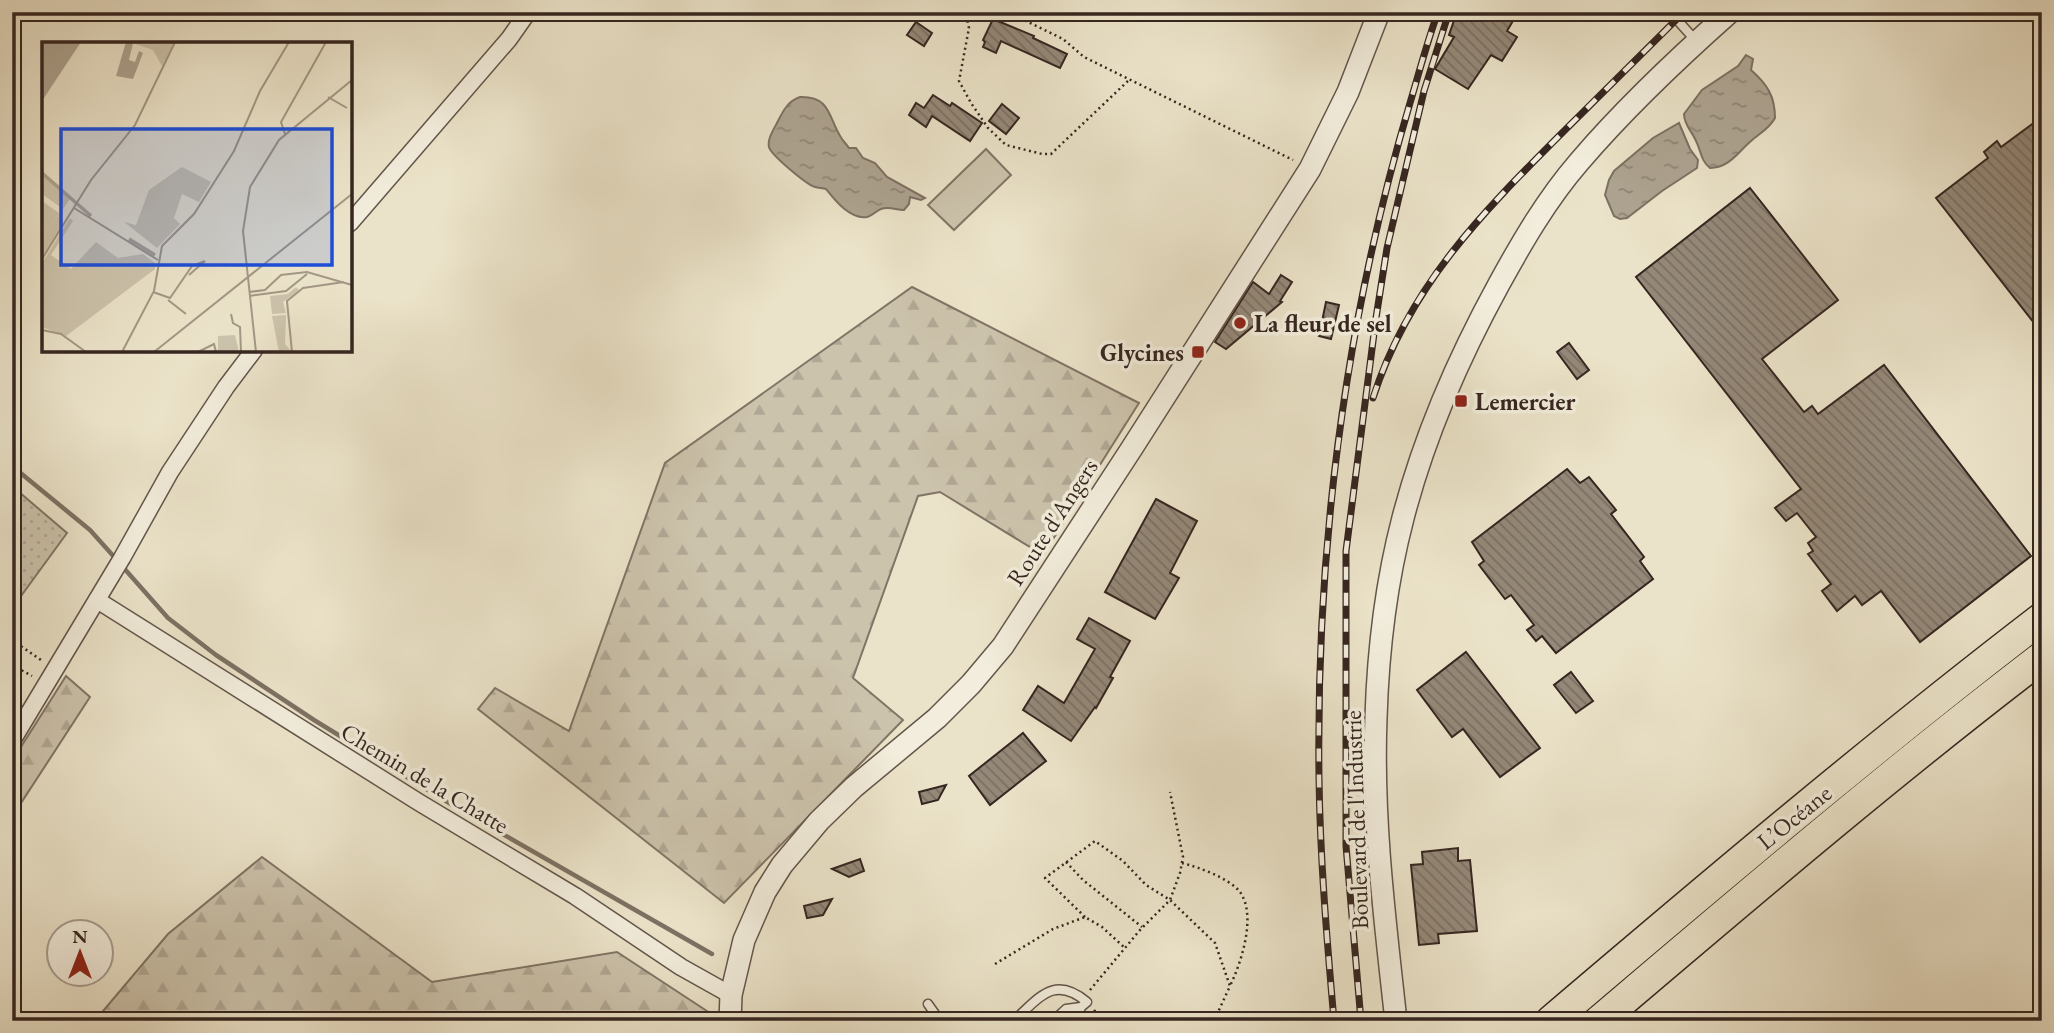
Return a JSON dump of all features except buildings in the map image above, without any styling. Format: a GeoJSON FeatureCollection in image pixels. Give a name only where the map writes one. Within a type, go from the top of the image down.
{"type":"FeatureCollection","features":[{"type":"Feature","properties":{"kind":"highway","name":"L’Océane"},"geometry":{"type":"LineString","coordinates":[[1550,1021],[1712,883],[2042,618]]}},
{"type":"Feature","properties":{"kind":"highway","name":"L’Océane"},"geometry":{"type":"LineString","coordinates":[[1599,1021],[1743,898],[2042,657]]}},
{"type":"Feature","properties":{"kind":"street"},"geometry":{"type":"LineString","coordinates":[[352,221],[509,38],[528,12]]}},
{"type":"Feature","properties":{"kind":"street","name":"Route d'Angers"},"geometry":{"type":"LineString","coordinates":[[730,1021],[731,995],[744,940],[765,892],[782,865],[812,829],[854,787],[945,710],[1003,646],[1310,169],[1348,92],[1379,12]]}},
{"type":"Feature","properties":{"kind":"street","name":"Boulevard de l'Industrie"},"geometry":{"type":"LineString","coordinates":[[1396,1021],[1378,832],[1376,720],[1379,665],[1390,581],[1413,484],[1458,366],[1486,307],[1516,252],[1546,206],[1577,163],[1654,83],[1730,12]]}},
{"type":"Feature","properties":{"kind":"street"},"geometry":{"type":"LineString","coordinates":[[12,741],[122,558],[170,472],[252,352]]}},
{"type":"Feature","properties":{"kind":"street","name":"Chemin de la Chatte"},"geometry":{"type":"LineString","coordinates":[[97,600],[420,803],[575,896],[681,967],[731,995]]}},
{"type":"Feature","properties":{"kind":"lane"},"geometry":{"type":"LineString","coordinates":[[1670,12],[1696,42]]}},
{"type":"Feature","properties":{"kind":"lane"},"geometry":{"type":"LineString","coordinates":[[1013,1021],[1051,989],[1060,989],[1084,1002]]}},
{"type":"Feature","properties":{"kind":"lane"},"geometry":{"type":"LineString","coordinates":[[1053,1021],[1066,1009],[1084,1002]]}},
{"type":"Feature","properties":{"kind":"lane"},"geometry":{"type":"LineString","coordinates":[[1076,1021],[1084,1002]]}},
{"type":"Feature","properties":{"kind":"lane"},"geometry":{"type":"LineString","coordinates":[[928,1004],[940,1021]]}},
{"type":"Feature","properties":{"kind":"path"},"geometry":{"type":"LineString","coordinates":[[980,12],[964,14],[969,27],[959,80],[988,128],[1006,145],[1042,155],[1051,154],[1129,80]]}},
{"type":"Feature","properties":{"kind":"path"},"geometry":{"type":"LineString","coordinates":[[993,12],[1022,19],[1063,38],[1084,57],[1310,169]]}},
{"type":"Feature","properties":{"kind":"path"},"geometry":{"type":"LineString","coordinates":[[12,640],[56,667]]}},
{"type":"Feature","properties":{"kind":"path"},"geometry":{"type":"LineString","coordinates":[[12,665],[47,684]]}},
{"type":"Feature","properties":{"kind":"path"},"geometry":{"type":"LineString","coordinates":[[1084,1002],[1142,927],[1170,900],[1176,888],[1182,857],[1170,792]]}},
{"type":"Feature","properties":{"kind":"path"},"geometry":{"type":"LineString","coordinates":[[1125,948],[1102,927],[1085,917],[1045,878],[1095,841],[1123,861],[1146,885],[1170,900],[1215,943],[1230,986]]}},
{"type":"Feature","properties":{"kind":"path"},"geometry":{"type":"LineString","coordinates":[[1066,862],[1083,880],[1142,927]]}},
{"type":"Feature","properties":{"kind":"path"},"geometry":{"type":"LineString","coordinates":[[1182,863],[1193,865],[1223,879],[1240,892],[1248,917],[1240,964],[1214,1021]]}},
{"type":"Feature","properties":{"kind":"path"},"geometry":{"type":"LineString","coordinates":[[995,964],[1053,929],[1085,917]]}},
{"type":"Feature","properties":{"kind":"green space"},"geometry":{"type":"Polygon","coordinates":[[[986,149],[1011,175],[954,230],[928,205],[986,149]]]}},
{"type":"Feature","properties":{"kind":"green space"},"geometry":{"type":"Polygon","coordinates":[[[912,287],[1139,403],[1043,555],[940,492],[918,496],[853,678],[903,720],[724,903],[478,709],[495,688],[569,731],[665,463],[912,287]]]}},
{"type":"Feature","properties":{"kind":"green space"},"geometry":{"type":"Polygon","coordinates":[[[12,486],[67,533],[13,607],[12,606],[12,486]]]}},
{"type":"Feature","properties":{"kind":"green space"},"geometry":{"type":"Polygon","coordinates":[[[66,676],[90,697],[12,817],[12,761],[66,676]]]}},
{"type":"Feature","properties":{"kind":"green space"},"geometry":{"type":"Polygon","coordinates":[[[262,857],[432,982],[617,952],[713,1015],[713,1021],[98,1021],[103,1011],[168,934],[262,857]]]}},
{"type":"Feature","properties":{"kind":"water"},"geometry":{"type":"Polygon","coordinates":[[[1746,55],[1753,59],[1751,70],[1769,91],[1774,103],[1775,118],[1733,159],[1710,168],[1703,159],[1684,114],[1702,90],[1738,66],[1746,55]]]}},
{"type":"Feature","properties":{"kind":"water"},"geometry":{"type":"Polygon","coordinates":[[[800,97],[818,100],[828,110],[837,131],[849,148],[856,148],[863,158],[875,163],[887,177],[925,198],[921,200],[910,197],[904,210],[884,208],[861,217],[843,208],[826,189],[815,187],[797,176],[771,151],[769,144],[771,134],[784,110],[800,97]]]}},
{"type":"Feature","properties":{"kind":"water"},"geometry":{"type":"Polygon","coordinates":[[[1679,123],[1698,160],[1697,168],[1627,218],[1614,216],[1605,195],[1614,171],[1653,138],[1679,123]]]}},
{"type":"Feature","properties":{"kind":"waterway"},"geometry":{"type":"LineString","coordinates":[[12,466],[90,530],[116,559]]}},
{"type":"Feature","properties":{"kind":"waterway"},"geometry":{"type":"LineString","coordinates":[[122,566],[168,618],[216,655],[314,720],[459,809],[712,954]]}},
{"type":"Feature","properties":{"kind":"railway"},"geometry":{"type":"LineString","coordinates":[[1334,1021],[1322,869],[1319,778],[1319,693],[1329,522],[1339,437],[1368,269],[1387,186],[1438,12]]}},
{"type":"Feature","properties":{"kind":"railway"},"geometry":{"type":"LineString","coordinates":[[1361,1021],[1346,846],[1346,551],[1387,248],[1424,91],[1449,12]]}},
{"type":"Feature","properties":{"kind":"railway"},"geometry":{"type":"LineString","coordinates":[[1373,398],[1406,321],[1451,253],[1504,192],[1684,12]]}},
{"type":"Feature","properties":{"kind":"place","name":"La fleur de sel"},"geometry":{"type":"Point","coordinates":[1240,323]}},
{"type":"Feature","properties":{"kind":"place","name":"Glycines"},"geometry":{"type":"Point","coordinates":[1198,352]}},
{"type":"Feature","properties":{"kind":"place","name":"Lemercier"},"geometry":{"type":"Point","coordinates":[1461,401]}}]}
